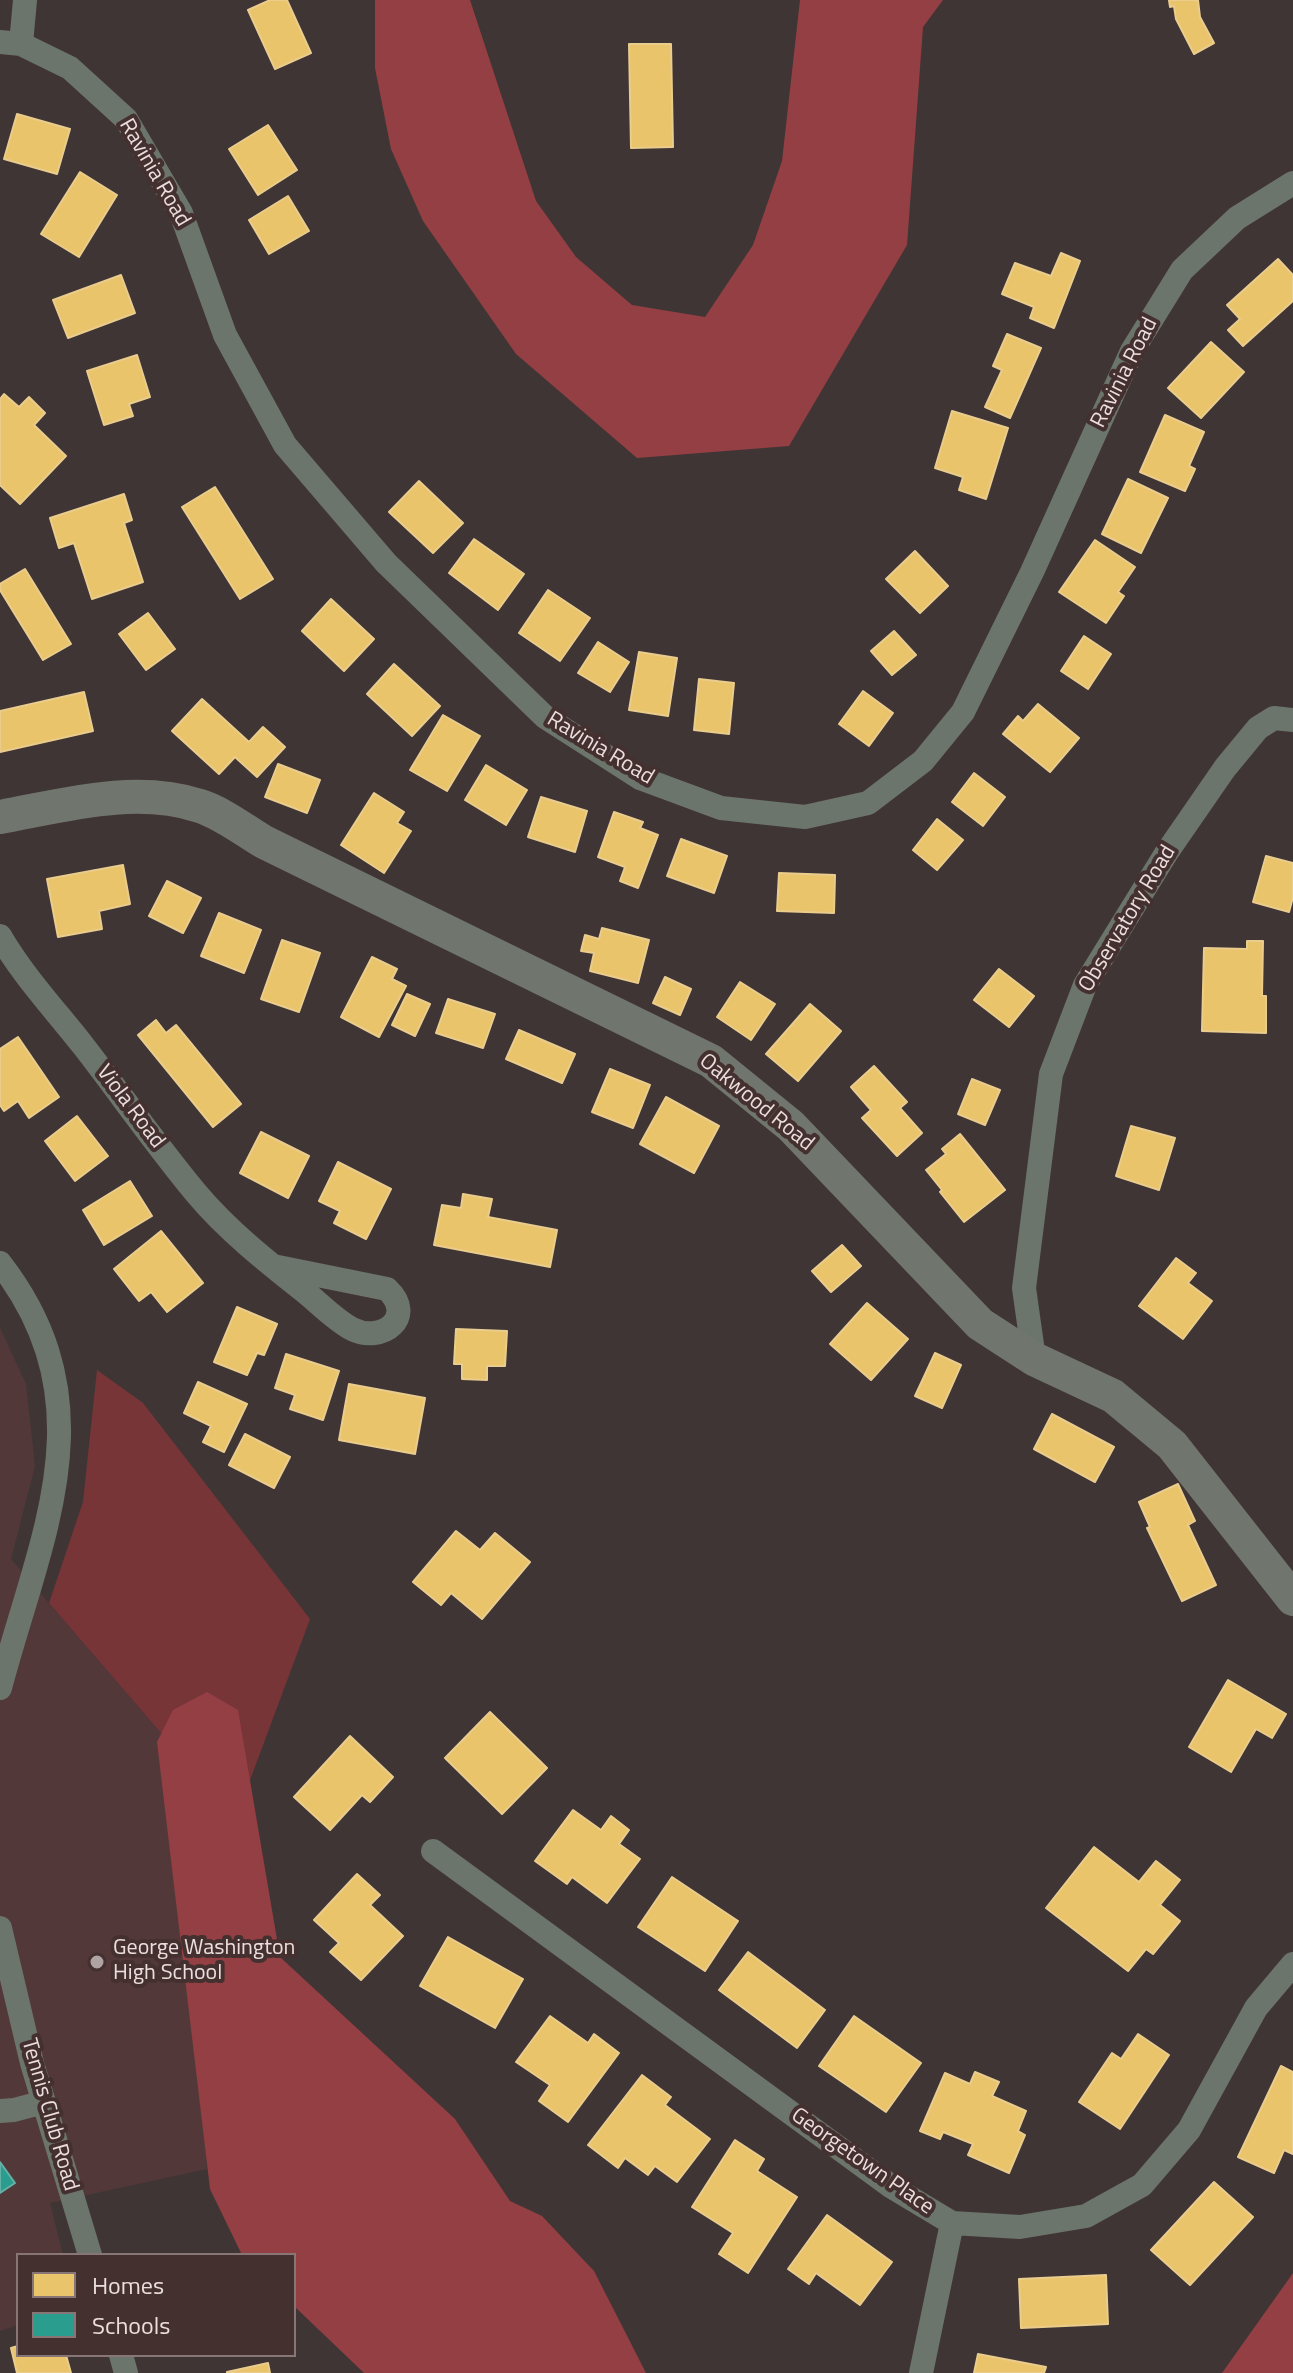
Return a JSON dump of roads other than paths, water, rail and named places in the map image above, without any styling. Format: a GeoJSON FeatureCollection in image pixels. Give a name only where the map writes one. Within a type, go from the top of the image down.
{"type":"FeatureCollection","features":[{"type":"Feature","properties":{"kind":"main road","name":"Oakwood Road"},"geometry":{"type":"LineString","coordinates":[[0,817],[96,799],[176,799],[204,807],[264,842],[711,1061],[791,1126],[980,1324],[1034,1359],[1113,1396],[1172,1445],[1293,1599]]}},
{"type":"Feature","properties":{"kind":"street"},"geometry":{"type":"LineString","coordinates":[[11,43],[25,0]]}},
{"type":"Feature","properties":{"kind":"street","name":"Ravinia Road"},"geometry":{"type":"LineString","coordinates":[[11,43],[70,68],[126,119],[181,213],[225,335],[285,445],[386,563],[545,717],[640,778],[721,808],[805,817],[868,803],[923,761],[963,712],[1032,572],[1132,351],[1182,270],[1237,218],[1293,183]]}},
{"type":"Feature","properties":{"kind":"street","name":"Observatory Road"},"geometry":{"type":"LineString","coordinates":[[1034,1359],[1024,1288],[1051,1074],[1085,985],[1167,852],[1225,768],[1258,728],[1274,718],[1293,720]]}},
{"type":"Feature","properties":{"kind":"street","name":"Viola Road"},"geometry":{"type":"LineString","coordinates":[[0,936],[198,1195],[273,1266],[352,1329],[376,1333],[391,1328],[397,1320],[399,1308],[395,1297],[387,1289],[273,1266]]}},
{"type":"Feature","properties":{"kind":"street"},"geometry":{"type":"LineString","coordinates":[[0,1263],[37,1325],[46,1351],[57,1386],[61,1446],[52,1508],[0,1688]]}},
{"type":"Feature","properties":{"kind":"street","name":"Georgetown Place"},"geometry":{"type":"LineString","coordinates":[[433,1851],[892,2187],[952,2223],[1020,2227],[1086,2216],[1142,2185],[1189,2130],[1256,2008],[1293,1964]]}},
{"type":"Feature","properties":{"kind":"street","name":"Tennis Club Road"},"geometry":{"type":"LineString","coordinates":[[0,1928],[32,2063],[89,2253]]}},
{"type":"Feature","properties":{"kind":"street"},"geometry":{"type":"LineString","coordinates":[[0,2111],[44,2102]]}},
{"type":"Feature","properties":{"kind":"street"},"geometry":{"type":"LineString","coordinates":[[921,2373],[952,2223]]}},
{"type":"Feature","properties":{"kind":"place","name":"George Washington High School"},"geometry":{"type":"Point","coordinates":[97,1962]}}]}
